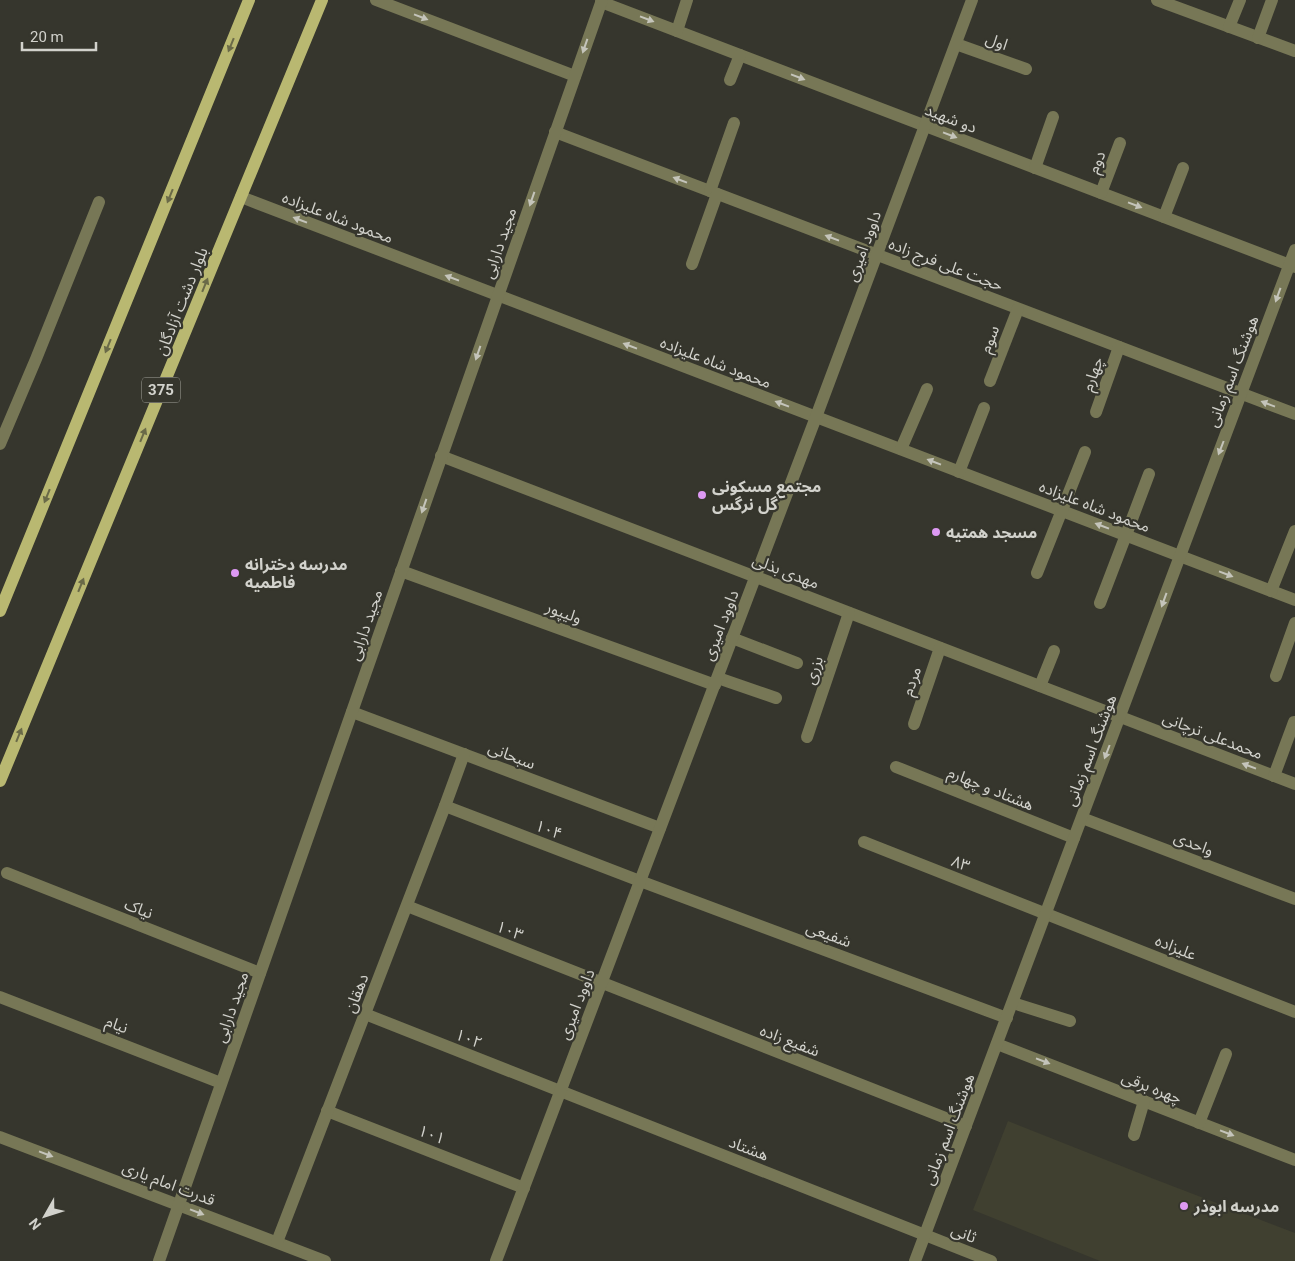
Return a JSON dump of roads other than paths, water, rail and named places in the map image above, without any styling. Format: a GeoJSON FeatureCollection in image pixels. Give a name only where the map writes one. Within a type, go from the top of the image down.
{"type":"FeatureCollection","features":[{"type":"Feature","properties":{"kind":"main road"},"geometry":{"type":"LineString","coordinates":[[0,610],[250,0]]}},
{"type":"Feature","properties":{"kind":"main road","name":"بلوار دشت آزادگان"},"geometry":{"type":"LineString","coordinates":[[0,780],[322,0]]}},
{"type":"Feature","properties":{"kind":"street"},"geometry":{"type":"LineString","coordinates":[[376,0],[575,76]]}},
{"type":"Feature","properties":{"kind":"street"},"geometry":{"type":"LineString","coordinates":[[677,30],[687,0]]}},
{"type":"Feature","properties":{"kind":"street","name":"داوود امیری"},"geometry":{"type":"LineString","coordinates":[[496,1261],[756,577],[972,0]]}},
{"type":"Feature","properties":{"kind":"street"},"geometry":{"type":"LineString","coordinates":[[1157,0],[1174,3],[1229,27],[1295,51]]}},
{"type":"Feature","properties":{"kind":"street"},"geometry":{"type":"LineString","coordinates":[[1229,27],[1240,0]]}},
{"type":"Feature","properties":{"kind":"street"},"geometry":{"type":"LineString","coordinates":[[1258,38],[1272,0]]}},
{"type":"Feature","properties":{"kind":"street","name":"مجید دارابی"},"geometry":{"type":"LineString","coordinates":[[159,1261],[601,1]]}},
{"type":"Feature","properties":{"kind":"street","name":"دو شهید"},"geometry":{"type":"LineString","coordinates":[[601,1],[1292,266]]}},
{"type":"Feature","properties":{"kind":"street","name":"اول"},"geometry":{"type":"LineString","coordinates":[[956,44],[1026,69]]}},
{"type":"Feature","properties":{"kind":"street"},"geometry":{"type":"LineString","coordinates":[[730,80],[740,55]]}},
{"type":"Feature","properties":{"kind":"street"},"geometry":{"type":"LineString","coordinates":[[1035,168],[1053,116]]}},
{"type":"Feature","properties":{"kind":"street"},"geometry":{"type":"LineString","coordinates":[[692,264],[734,123]]}},
{"type":"Feature","properties":{"kind":"street","name":"حجت علی فرج زاده"},"geometry":{"type":"LineString","coordinates":[[555,132],[1295,414]]}},
{"type":"Feature","properties":{"kind":"street","name":"دوم"},"geometry":{"type":"LineString","coordinates":[[1101,193],[1120,143]]}},
{"type":"Feature","properties":{"kind":"street"},"geometry":{"type":"LineString","coordinates":[[1164,217],[1183,168]]}},
{"type":"Feature","properties":{"kind":"street","name":"محمود شاه علیزاده"},"geometry":{"type":"LineString","coordinates":[[241,198],[1295,600]]}},
{"type":"Feature","properties":{"kind":"street"},"geometry":{"type":"LineString","coordinates":[[0,444],[98,202]]}},
{"type":"Feature","properties":{"kind":"street","name":"هوشنگ اسم زمانی"},"geometry":{"type":"LineString","coordinates":[[915,1261],[1241,394],[1292,266],[1295,250]]}},
{"type":"Feature","properties":{"kind":"street","name":"سوم"},"geometry":{"type":"LineString","coordinates":[[990,381],[1018,309]]}},
{"type":"Feature","properties":{"kind":"street","name":"چهارم"},"geometry":{"type":"LineString","coordinates":[[1096,412],[1119,347]]}},
{"type":"Feature","properties":{"kind":"street"},"geometry":{"type":"LineString","coordinates":[[901,449],[927,389]]}},
{"type":"Feature","properties":{"kind":"street"},"geometry":{"type":"LineString","coordinates":[[959,472],[984,408]]}},
{"type":"Feature","properties":{"kind":"street"},"geometry":{"type":"LineString","coordinates":[[1037,573],[1085,452]]}},
{"type":"Feature","properties":{"kind":"street","name":"مهدی بذلی"},"geometry":{"type":"LineString","coordinates":[[441,456],[1120,717]]}},
{"type":"Feature","properties":{"kind":"street"},"geometry":{"type":"LineString","coordinates":[[1100,602],[1149,474]]}},
{"type":"Feature","properties":{"kind":"street"},"geometry":{"type":"LineString","coordinates":[[1271,591],[1295,531]]}},
{"type":"Feature","properties":{"kind":"street","name":"ولیپور"},"geometry":{"type":"LineString","coordinates":[[401,571],[716,681],[776,698]]}},
{"type":"Feature","properties":{"kind":"street","name":"بزری"},"geometry":{"type":"LineString","coordinates":[[807,737],[849,613]]}},
{"type":"Feature","properties":{"kind":"street"},"geometry":{"type":"LineString","coordinates":[[1276,676],[1295,623]]}},
{"type":"Feature","properties":{"kind":"street"},"geometry":{"type":"LineString","coordinates":[[732,638],[798,663]]}},
{"type":"Feature","properties":{"kind":"street","name":"مردم"},"geometry":{"type":"LineString","coordinates":[[914,724],[940,648]]}},
{"type":"Feature","properties":{"kind":"street"},"geometry":{"type":"LineString","coordinates":[[1040,686],[1054,651]]}},
{"type":"Feature","properties":{"kind":"street","name":"سبحانی"},"geometry":{"type":"LineString","coordinates":[[352,712],[660,828]]}},
{"type":"Feature","properties":{"kind":"street","name":"محمدعلی ترچانی"},"geometry":{"type":"LineString","coordinates":[[1120,717],[1295,784]]}},
{"type":"Feature","properties":{"kind":"street"},"geometry":{"type":"LineString","coordinates":[[1274,776],[1294,722]]}},
{"type":"Feature","properties":{"kind":"street","name":"دهقان"},"geometry":{"type":"LineString","coordinates":[[277,1242],[446,806],[464,754]]}},
{"type":"Feature","properties":{"kind":"street","name":"هشتاد و چهارم"},"geometry":{"type":"LineString","coordinates":[[896,767],[1074,838]]}},
{"type":"Feature","properties":{"kind":"street","name":"۱۰۴"},"geometry":{"type":"LineString","coordinates":[[446,806],[640,881]]}},
{"type":"Feature","properties":{"kind":"street","name":"واحدی"},"geometry":{"type":"LineString","coordinates":[[1082,818],[1295,899]]}},
{"type":"Feature","properties":{"kind":"street","name":"۸۳"},"geometry":{"type":"LineString","coordinates":[[864,842],[1046,913]]}},
{"type":"Feature","properties":{"kind":"street","name":"نیاک"},"geometry":{"type":"LineString","coordinates":[[7,873],[260,972]]}},
{"type":"Feature","properties":{"kind":"street","name":"شفیعی"},"geometry":{"type":"LineString","coordinates":[[640,881],[1007,1018]]}},
{"type":"Feature","properties":{"kind":"street","name":"۱۰۳"},"geometry":{"type":"LineString","coordinates":[[407,906],[602,983]]}},
{"type":"Feature","properties":{"kind":"street","name":"علیزاده"},"geometry":{"type":"LineString","coordinates":[[1046,913],[1295,1012]]}},
{"type":"Feature","properties":{"kind":"street","name":"شفیع زاده"},"geometry":{"type":"LineString","coordinates":[[602,983],[966,1126]]}},
{"type":"Feature","properties":{"kind":"street","name":"نیام"},"geometry":{"type":"LineString","coordinates":[[0,997],[221,1083]]}},
{"type":"Feature","properties":{"kind":"street"},"geometry":{"type":"LineString","coordinates":[[1013,1003],[1070,1021]]}},
{"type":"Feature","properties":{"kind":"street","name":"۱۰۲"},"geometry":{"type":"LineString","coordinates":[[365,1014],[560,1091]]}},
{"type":"Feature","properties":{"kind":"street","name":"چهره برقی"},"geometry":{"type":"LineString","coordinates":[[997,1044],[1295,1160]]}},
{"type":"Feature","properties":{"kind":"street"},"geometry":{"type":"LineString","coordinates":[[1199,1123],[1226,1054]]}},
{"type":"Feature","properties":{"kind":"street","name":"هشتاد"},"geometry":{"type":"LineString","coordinates":[[560,1091],[925,1235]]}},
{"type":"Feature","properties":{"kind":"street"},"geometry":{"type":"LineString","coordinates":[[1134,1135],[1144,1101]]}},
{"type":"Feature","properties":{"kind":"street","name":"۱۰۱"},"geometry":{"type":"LineString","coordinates":[[328,1111],[524,1188]]}},
{"type":"Feature","properties":{"kind":"street","name":"قدرت امام یاری"},"geometry":{"type":"LineString","coordinates":[[0,1137],[325,1261]]}},
{"type":"Feature","properties":{"kind":"street","name":"ثانی"},"geometry":{"type":"LineString","coordinates":[[925,1235],[992,1261]]}},
{"type":"Feature","properties":{"kind":"place","name":"مجتمع مسکونی گل نرگس"},"geometry":{"type":"Point","coordinates":[702,495]}},
{"type":"Feature","properties":{"kind":"place","name":"مسجد همتیه"},"geometry":{"type":"Point","coordinates":[936,532]}},
{"type":"Feature","properties":{"kind":"place","name":"مدرسه دخترانه فاطمیه"},"geometry":{"type":"Point","coordinates":[235,573]}},
{"type":"Feature","properties":{"kind":"place","name":"مدرسه ابوذر"},"geometry":{"type":"Point","coordinates":[1184,1206]}}]}
